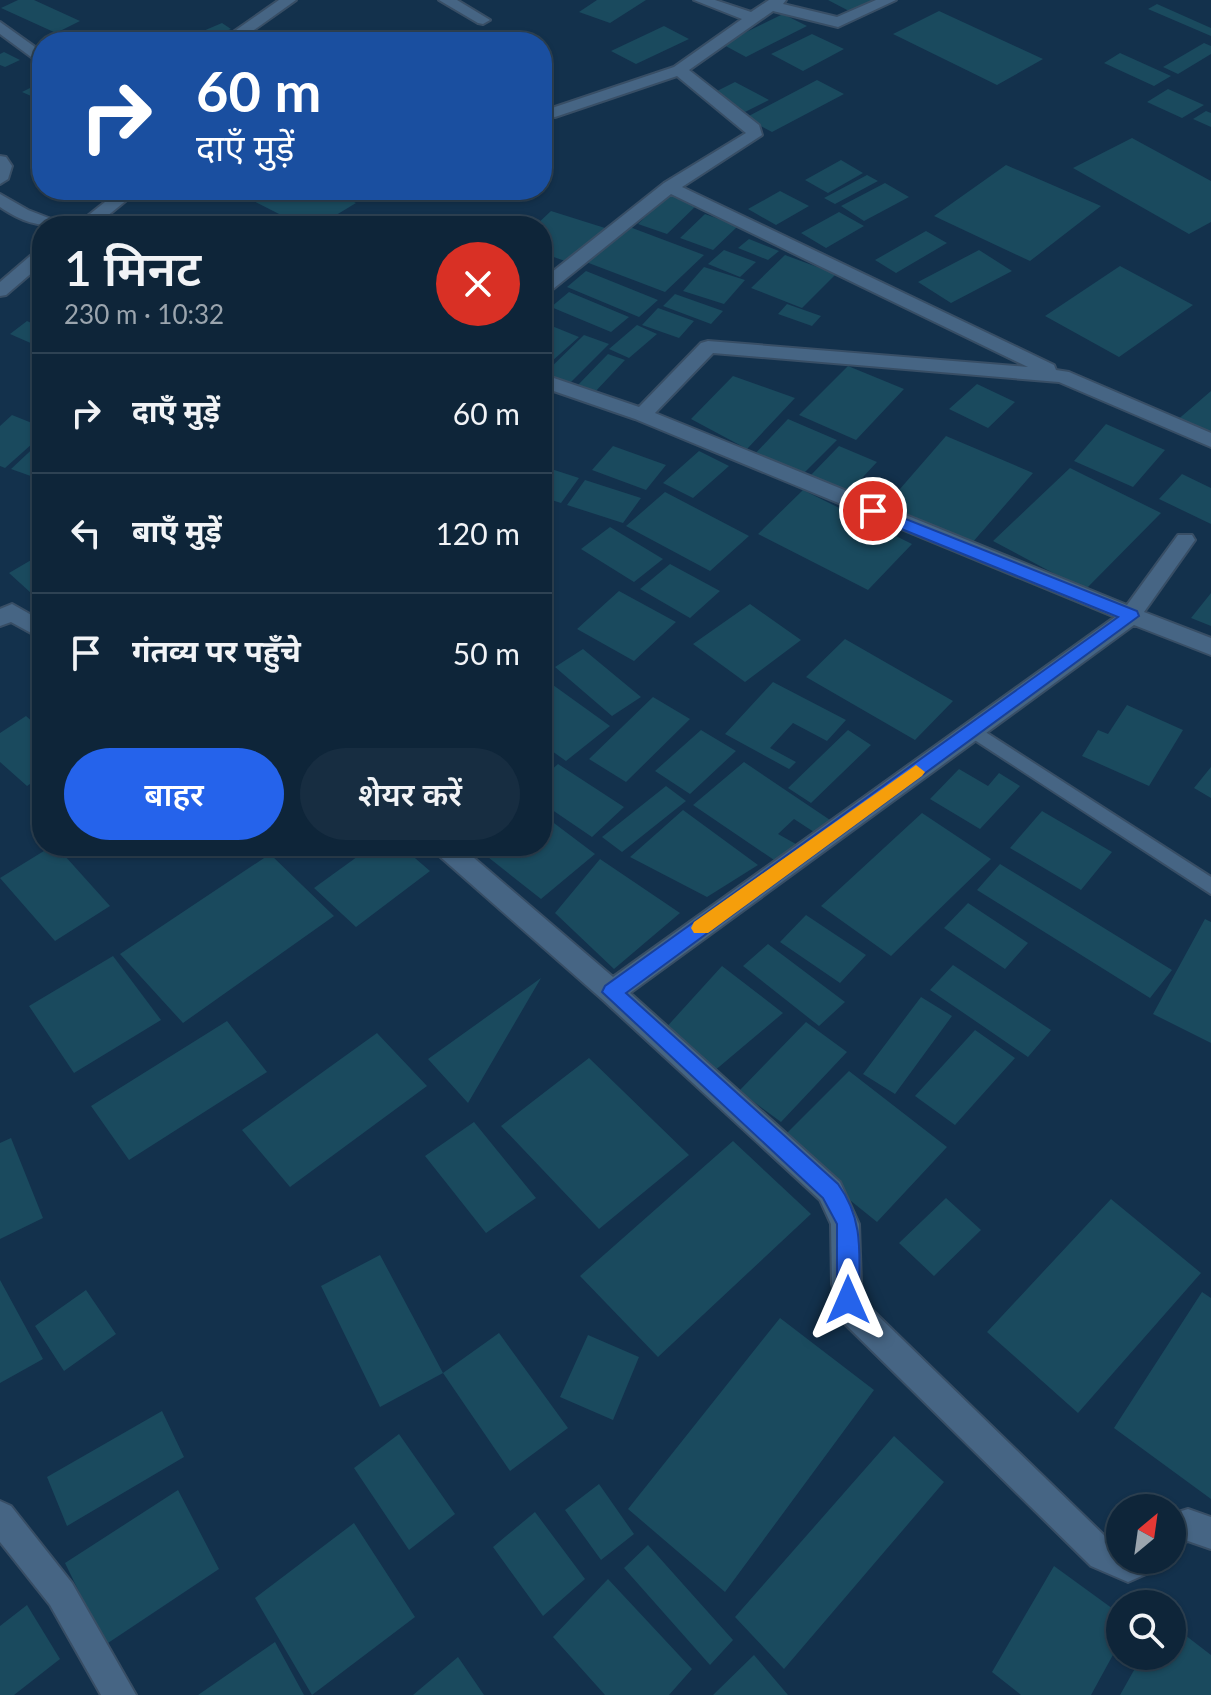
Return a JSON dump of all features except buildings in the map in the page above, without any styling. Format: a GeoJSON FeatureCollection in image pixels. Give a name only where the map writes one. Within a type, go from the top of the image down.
{"type":"FeatureCollection","features":[{"type":"Feature","properties":{"kind":"street"},"geometry":{"type":"LineString","coordinates":[[242,32],[289,0]]}},
{"type":"Feature","properties":{"kind":"street"},"geometry":{"type":"LineString","coordinates":[[446,0],[483,20]]}},
{"type":"Feature","properties":{"kind":"street"},"geometry":{"type":"LineString","coordinates":[[701,0],[753,18]]}},
{"type":"Feature","properties":{"kind":"street"},"geometry":{"type":"LineString","coordinates":[[552,113],[679,70],[775,3],[838,22],[889,0]]}},
{"type":"Feature","properties":{"kind":"street"},"geometry":{"type":"LineString","coordinates":[[0,27],[32,52]]}},
{"type":"Feature","properties":{"kind":"street"},"geometry":{"type":"LineString","coordinates":[[552,281],[670,187],[756,132],[679,70]]}},
{"type":"Feature","properties":{"kind":"street"},"geometry":{"type":"LineString","coordinates":[[0,161],[4,166],[0,179]]}},
{"type":"Feature","properties":{"kind":"street"},"geometry":{"type":"LineString","coordinates":[[670,187],[1062,376],[1211,441]]}},
{"type":"Feature","properties":{"kind":"street"},"geometry":{"type":"LineString","coordinates":[[1,200],[32,218]]}},
{"type":"Feature","properties":{"kind":"street"},"geometry":{"type":"LineString","coordinates":[[97,216],[118,200]]}},
{"type":"Feature","properties":{"kind":"street"},"geometry":{"type":"LineString","coordinates":[[0,291],[32,264]]}},
{"type":"Feature","properties":{"kind":"street"},"geometry":{"type":"LineString","coordinates":[[642,415],[708,347],[1062,376]]}},
{"type":"Feature","properties":{"kind":"street"},"geometry":{"type":"LineString","coordinates":[[552,384],[642,415],[1211,647]]}},
{"type":"Feature","properties":{"kind":"street"},"geometry":{"type":"LineString","coordinates":[[612,992],[1131,616],[1145,592],[1185,540]]}},
{"type":"Feature","properties":{"kind":"street"},"geometry":{"type":"LineString","coordinates":[[0,618],[12,612],[32,625]]}},
{"type":"Feature","properties":{"kind":"street"},"geometry":{"type":"LineString","coordinates":[[456,856],[612,992],[830,1191],[843,1208],[847,1224],[846,1282],[848,1300],[856,1315],[1106,1557]]}},
{"type":"Feature","properties":{"kind":"street"},"geometry":{"type":"LineString","coordinates":[[0,1517],[61,1594],[119,1695]]}},
{"type":"Feature","properties":{"kind":"street"},"geometry":{"type":"LineString","coordinates":[[1186,1526],[1211,1533]]}},
{"type":"Feature","properties":{"kind":"lane"},"geometry":{"type":"LineString","coordinates":[[973,730],[1211,887]]}},
{"type":"Feature","properties":{"kind":"slow traffic"},"geometry":{"type":"LineString","coordinates":[[701,928],[916,772]]}},
{"type":"Feature","properties":{"kind":"route"},"geometry":{"type":"LineString","coordinates":[[848,1300],[847,1224],[843,1208],[830,1191],[612,992],[1131,616],[873,511]]}}]}
